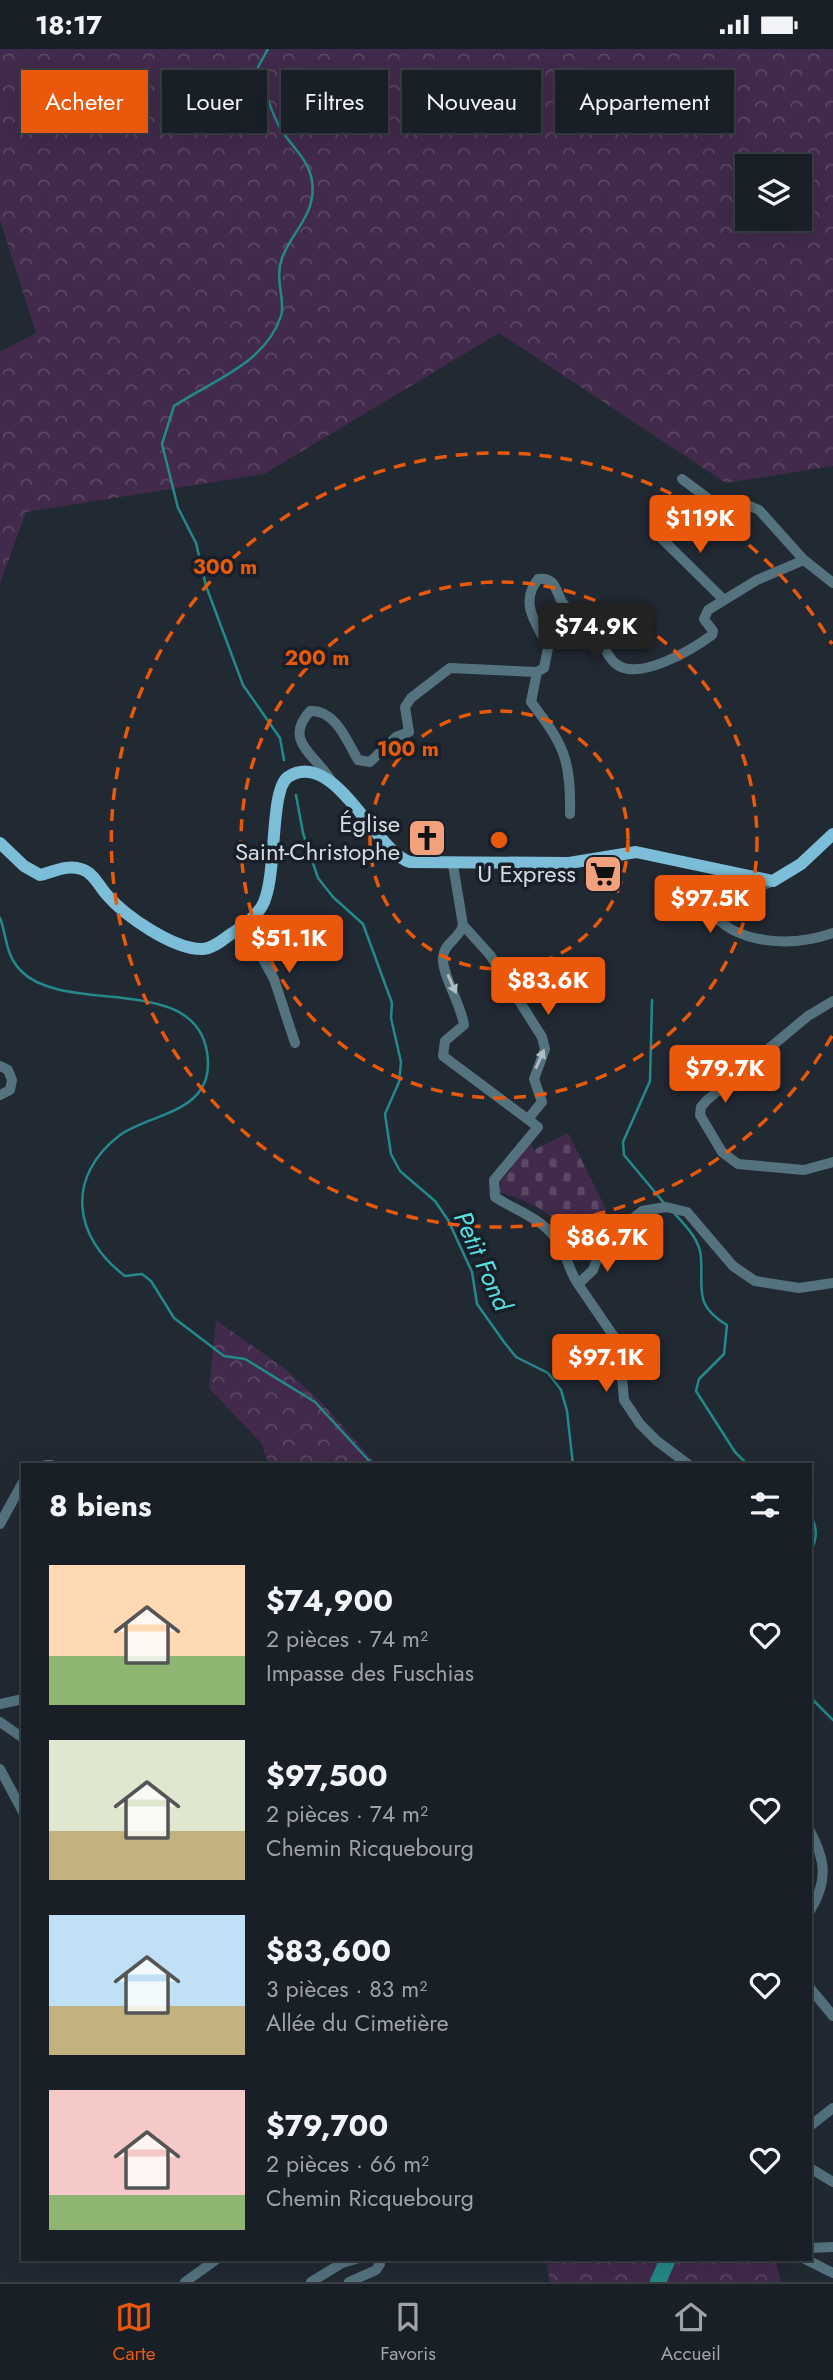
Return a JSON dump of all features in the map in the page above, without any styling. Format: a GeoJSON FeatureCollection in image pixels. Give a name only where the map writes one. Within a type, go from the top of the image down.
{"type":"FeatureCollection","features":[{"type":"Feature","properties":{"kind":"main road"},"geometry":{"type":"LineString","coordinates":[[0,843],[24,866],[40,875],[68,867],[87,871],[124,911],[185,946],[209,948],[257,914],[268,893],[279,787],[290,775],[316,775],[334,786],[358,807],[386,846],[400,859],[453,865],[569,863],[636,852],[773,881],[801,864],[833,834]]}},
{"type":"Feature","properties":{"kind":"street"},"geometry":{"type":"LineString","coordinates":[[682,479],[710,500],[745,504],[759,510],[804,560],[833,583]]}},
{"type":"Feature","properties":{"kind":"street"},"geometry":{"type":"LineString","coordinates":[[655,532],[724,600]]}},
{"type":"Feature","properties":{"kind":"street"},"geometry":{"type":"LineString","coordinates":[[334,786],[323,767],[302,746],[297,734],[301,720],[310,711],[319,710],[331,718],[358,760],[370,762],[396,737],[409,732],[405,707],[411,698],[450,668],[537,672],[544,668],[548,648],[531,619],[529,602],[531,587],[538,579],[545,578],[553,583],[563,603],[596,634],[618,666],[630,669],[673,659],[712,635],[705,615],[757,580],[804,560]]}},
{"type":"Feature","properties":{"kind":"street"},"geometry":{"type":"LineString","coordinates":[[537,672],[531,702],[558,737],[571,772],[570,814]]}},
{"type":"Feature","properties":{"kind":"street"},"geometry":{"type":"LineString","coordinates":[[453,865],[463,925],[461,932],[445,949],[442,957],[462,1006],[464,1025],[445,1041],[443,1056],[538,1127],[494,1180],[495,1197],[529,1214],[548,1229],[560,1245],[578,1284],[619,1343],[624,1400],[657,1441],[686,1463]]}},
{"type":"Feature","properties":{"kind":"street"},"geometry":{"type":"LineString","coordinates":[[773,881],[762,887],[719,884],[711,887],[709,909],[726,928],[770,941],[796,942],[833,933]]}},
{"type":"Feature","properties":{"kind":"street"},"geometry":{"type":"LineString","coordinates":[[244,925],[274,979],[295,1043]]}},
{"type":"Feature","properties":{"kind":"street"},"geometry":{"type":"LineString","coordinates":[[463,925],[490,955],[542,1037],[545,1049],[534,1079],[542,1102],[528,1119]]}},
{"type":"Feature","properties":{"kind":"street"},"geometry":{"type":"LineString","coordinates":[[833,1001],[808,1016],[707,1100],[700,1115],[722,1152],[738,1164],[804,1170],[833,1162]]}},
{"type":"Feature","properties":{"kind":"street"},"geometry":{"type":"LineString","coordinates":[[0,1066],[8,1070],[12,1080],[7,1094],[0,1095]]}},
{"type":"Feature","properties":{"kind":"street"},"geometry":{"type":"LineString","coordinates":[[578,1284],[593,1270],[604,1241],[642,1211],[666,1207],[687,1212],[733,1266],[755,1281],[799,1287],[833,1283]]}},
{"type":"Feature","properties":{"kind":"street"},"geometry":{"type":"LineString","coordinates":[[0,1524],[21,1486]]}},
{"type":"Feature","properties":{"kind":"street"},"geometry":{"type":"LineString","coordinates":[[0,1704],[21,1699]]}},
{"type":"Feature","properties":{"kind":"street"},"geometry":{"type":"LineString","coordinates":[[0,1722],[21,1737]]}},
{"type":"Feature","properties":{"kind":"street"},"geometry":{"type":"LineString","coordinates":[[0,1769],[21,1808]]}},
{"type":"Feature","properties":{"kind":"street"},"geometry":{"type":"LineString","coordinates":[[812,1836],[825,1866],[825,1878],[812,1907]]}},
{"type":"Feature","properties":{"kind":"street"},"geometry":{"type":"LineString","coordinates":[[812,1990],[833,2016]]}},
{"type":"Feature","properties":{"kind":"street"},"geometry":{"type":"LineString","coordinates":[[812,2124],[833,2108]]}},
{"type":"Feature","properties":{"kind":"street"},"geometry":{"type":"LineString","coordinates":[[812,2169],[833,2182]]}},
{"type":"Feature","properties":{"kind":"street"},"geometry":{"type":"LineString","coordinates":[[812,2248],[833,2246]]}},
{"type":"Feature","properties":{"kind":"street"},"geometry":{"type":"LineString","coordinates":[[185,2282],[214,2261]]}},
{"type":"Feature","properties":{"kind":"street"},"geometry":{"type":"LineString","coordinates":[[311,2282],[349,2261]]}},
{"type":"Feature","properties":{"kind":"street"},"geometry":{"type":"LineString","coordinates":[[349,2282],[376,2270],[380,2264],[378,2261]]}},
{"type":"Feature","properties":{"kind":"street"},"geometry":{"type":"LineString","coordinates":[[809,2261],[833,2273]]}},
{"type":"Feature","properties":{"kind":"green space"},"geometry":{"type":"Polygon","coordinates":[[[0,49],[833,49],[833,466],[726,483],[499,333],[264,474],[26,512],[0,584],[0,352],[36,333],[0,220],[0,49]]]}},
{"type":"Feature","properties":{"kind":"green space"},"geometry":{"type":"Polygon","coordinates":[[[568,1133],[607,1211],[601,1215],[604,1221],[582,1261],[575,1262],[565,1234],[549,1215],[527,1202],[499,1192],[501,1181],[512,1168],[510,1166],[531,1143],[534,1150],[568,1133]]]}},
{"type":"Feature","properties":{"kind":"green space"},"geometry":{"type":"Polygon","coordinates":[[[216,1320],[284,1368],[323,1404],[375,1463],[268,1463],[261,1443],[209,1388],[216,1320]]]}},
{"type":"Feature","properties":{"kind":"green space"},"geometry":{"type":"Polygon","coordinates":[[[545,2261],[776,2261],[781,2282],[550,2282],[545,2261]]]}},
{"type":"Feature","properties":{"kind":"waterway","name":"Petit Fond"},"geometry":{"type":"LineString","coordinates":[[268,49],[258,67],[268,100],[282,131],[308,167],[313,193],[307,213],[282,258],[279,282],[281,316],[263,347],[250,359],[174,406],[162,444],[178,508],[196,543],[206,586],[243,685],[280,738],[284,760]]}},
{"type":"Feature","properties":{"kind":"waterway","name":"Petit Fond"},"geometry":{"type":"LineString","coordinates":[[296,795],[303,833],[318,878],[333,897],[363,924],[392,1003],[391,1018],[401,1062],[399,1082],[385,1114],[391,1154],[400,1171],[435,1201],[448,1220],[472,1272],[477,1304],[504,1342],[516,1357],[548,1373],[561,1390],[567,1411],[573,1463]]}},
{"type":"Feature","properties":{"kind":"waterway"},"geometry":{"type":"LineString","coordinates":[[0,918],[9,952],[16,965],[41,984],[67,991],[154,1003],[179,1012],[197,1027],[207,1052],[207,1072],[202,1087],[192,1099],[179,1108],[120,1135],[102,1152],[90,1169],[82,1207],[86,1225],[95,1243],[125,1276],[142,1274],[151,1281],[174,1318],[224,1356],[245,1359],[315,1402],[371,1463]]}},
{"type":"Feature","properties":{"kind":"waterway"},"geometry":{"type":"LineString","coordinates":[[652,1000],[650,1081],[623,1142],[624,1155],[664,1203]]}},
{"type":"Feature","properties":{"kind":"waterway"},"geometry":{"type":"LineString","coordinates":[[674,1213],[692,1234],[698,1246],[701,1289],[705,1304],[716,1318],[727,1325],[724,1354],[699,1379],[696,1391],[735,1452],[746,1463]]}},
{"type":"Feature","properties":{"kind":"waterway"},"geometry":{"type":"LineString","coordinates":[[812,1520],[816,1534],[812,1548]]}},
{"type":"Feature","properties":{"kind":"waterway"},"geometry":{"type":"LineString","coordinates":[[812,1699],[833,1720]]}},
{"type":"Feature","properties":{"kind":"waterway"},"geometry":{"type":"LineString","coordinates":[[658,2282],[667,2261]]}},
{"type":"Feature","properties":{"kind":"place","name":"Église Saint-Christophe"},"geometry":{"type":"Point","coordinates":[427,838]}},
{"type":"Feature","properties":{"kind":"place","name":"U Express"},"geometry":{"type":"Point","coordinates":[603,874]}}]}
